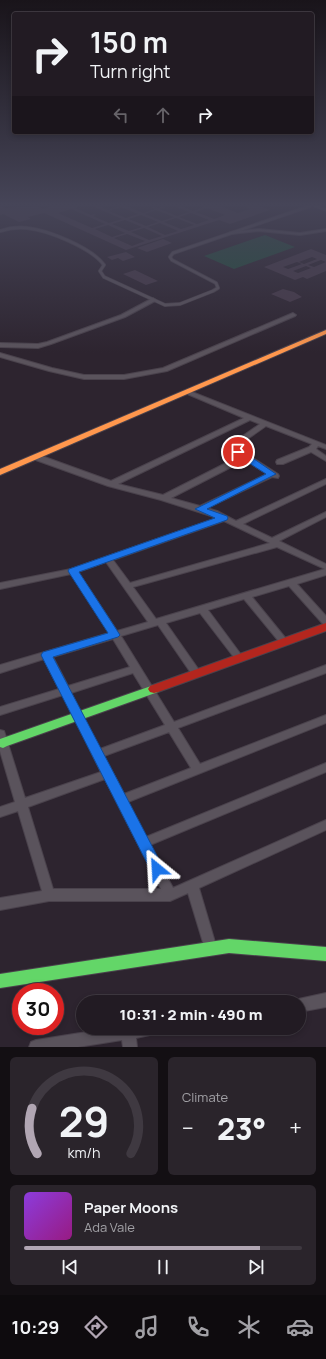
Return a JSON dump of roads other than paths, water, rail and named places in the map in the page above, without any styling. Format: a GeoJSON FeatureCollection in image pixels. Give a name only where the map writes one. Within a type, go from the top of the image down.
{"type":"FeatureCollection","features":[{"type":"Feature","properties":{"kind":"street"},"geometry":{"type":"LineString","coordinates":[[0,345],[38,346],[49,343],[123,316],[153,300]]}},
{"type":"Feature","properties":{"kind":"street"},"geometry":{"type":"LineString","coordinates":[[0,355],[51,370],[84,377],[131,376],[165,370],[293,315]]}},
{"type":"Feature","properties":{"kind":"street"},"geometry":{"type":"LineString","coordinates":[[0,472],[40,458],[326,332]]}},
{"type":"Feature","properties":{"kind":"street"},"geometry":{"type":"LineString","coordinates":[[190,393],[250,418],[266,423],[314,446],[326,447]]}},
{"type":"Feature","properties":{"kind":"street"},"geometry":{"type":"LineString","coordinates":[[111,484],[250,418]]}},
{"type":"Feature","properties":{"kind":"street"},"geometry":{"type":"LineString","coordinates":[[200,509],[273,475],[231,447],[266,423]]}},
{"type":"Feature","properties":{"kind":"street"},"geometry":{"type":"LineString","coordinates":[[314,446],[326,459]]}},
{"type":"Feature","properties":{"kind":"street"},"geometry":{"type":"LineString","coordinates":[[280,462],[314,446]]}},
{"type":"Feature","properties":{"kind":"street"},"geometry":{"type":"LineString","coordinates":[[164,498],[245,457]]}},
{"type":"Feature","properties":{"kind":"street"},"geometry":{"type":"LineString","coordinates":[[0,479],[40,458],[111,484],[164,498],[224,518],[326,567]]}},
{"type":"Feature","properties":{"kind":"street"},"geometry":{"type":"LineString","coordinates":[[236,524],[326,481]]}},
{"type":"Feature","properties":{"kind":"street"},"geometry":{"type":"LineString","coordinates":[[128,586],[275,543],[326,514]]}},
{"type":"Feature","properties":{"kind":"street"},"geometry":{"type":"LineString","coordinates":[[0,586],[73,571],[224,518]]}},
{"type":"Feature","properties":{"kind":"street"},"geometry":{"type":"LineString","coordinates":[[108,559],[196,673]]}},
{"type":"Feature","properties":{"kind":"street"},"geometry":{"type":"LineString","coordinates":[[73,571],[115,635],[198,770]]}},
{"type":"Feature","properties":{"kind":"street"},"geometry":{"type":"LineString","coordinates":[[0,669],[326,572]]}},
{"type":"Feature","properties":{"kind":"street"},"geometry":{"type":"LineString","coordinates":[[291,582],[326,622]]}},
{"type":"Feature","properties":{"kind":"street"},"geometry":{"type":"LineString","coordinates":[[246,596],[284,642]]}},
{"type":"Feature","properties":{"kind":"street"},"geometry":{"type":"LineString","coordinates":[[202,609],[239,658]]}},
{"type":"Feature","properties":{"kind":"street"},"geometry":{"type":"LineString","coordinates":[[50,895],[2,746],[78,716],[326,627]]}},
{"type":"Feature","properties":{"kind":"street"},"geometry":{"type":"LineString","coordinates":[[47,655],[170,895]]}},
{"type":"Feature","properties":{"kind":"street"},"geometry":{"type":"LineString","coordinates":[[0,711],[135,669]]}},
{"type":"Feature","properties":{"kind":"street"},"geometry":{"type":"LineString","coordinates":[[98,754],[326,669]]}},
{"type":"Feature","properties":{"kind":"street"},"geometry":{"type":"LineString","coordinates":[[122,800],[326,719]]}},
{"type":"Feature","properties":{"kind":"street"},"geometry":{"type":"LineString","coordinates":[[144,843],[326,767]]}},
{"type":"Feature","properties":{"kind":"street"},"geometry":{"type":"LineString","coordinates":[[0,812],[108,774]]}},
{"type":"Feature","properties":{"kind":"street"},"geometry":{"type":"LineString","coordinates":[[0,904],[50,895],[170,895],[326,825]]}},
{"type":"Feature","properties":{"kind":"street"},"geometry":{"type":"LineString","coordinates":[[192,885],[211,949]]}},
{"type":"Feature","properties":{"kind":"street"},"geometry":{"type":"LineString","coordinates":[[0,981],[229,946],[326,954]]}},
{"type":"Feature","properties":{"kind":"street"},"geometry":{"type":"LineString","coordinates":[[306,1004],[326,1000]]}},
{"type":"Feature","properties":{"kind":"street"},"geometry":{"type":"LineString","coordinates":[[36,1047],[110,1035]]}},
{"type":"Feature","properties":{"kind":"street"},"geometry":{"type":"LineString","coordinates":[[128,1035],[130,1047]]}},
{"type":"Feature","properties":{"kind":"lane"},"geometry":{"type":"LineString","coordinates":[[92,255],[99,258],[104,265],[100,271],[104,277],[165,305],[172,305],[218,288],[216,283],[178,264],[170,257],[172,255]]}}]}
